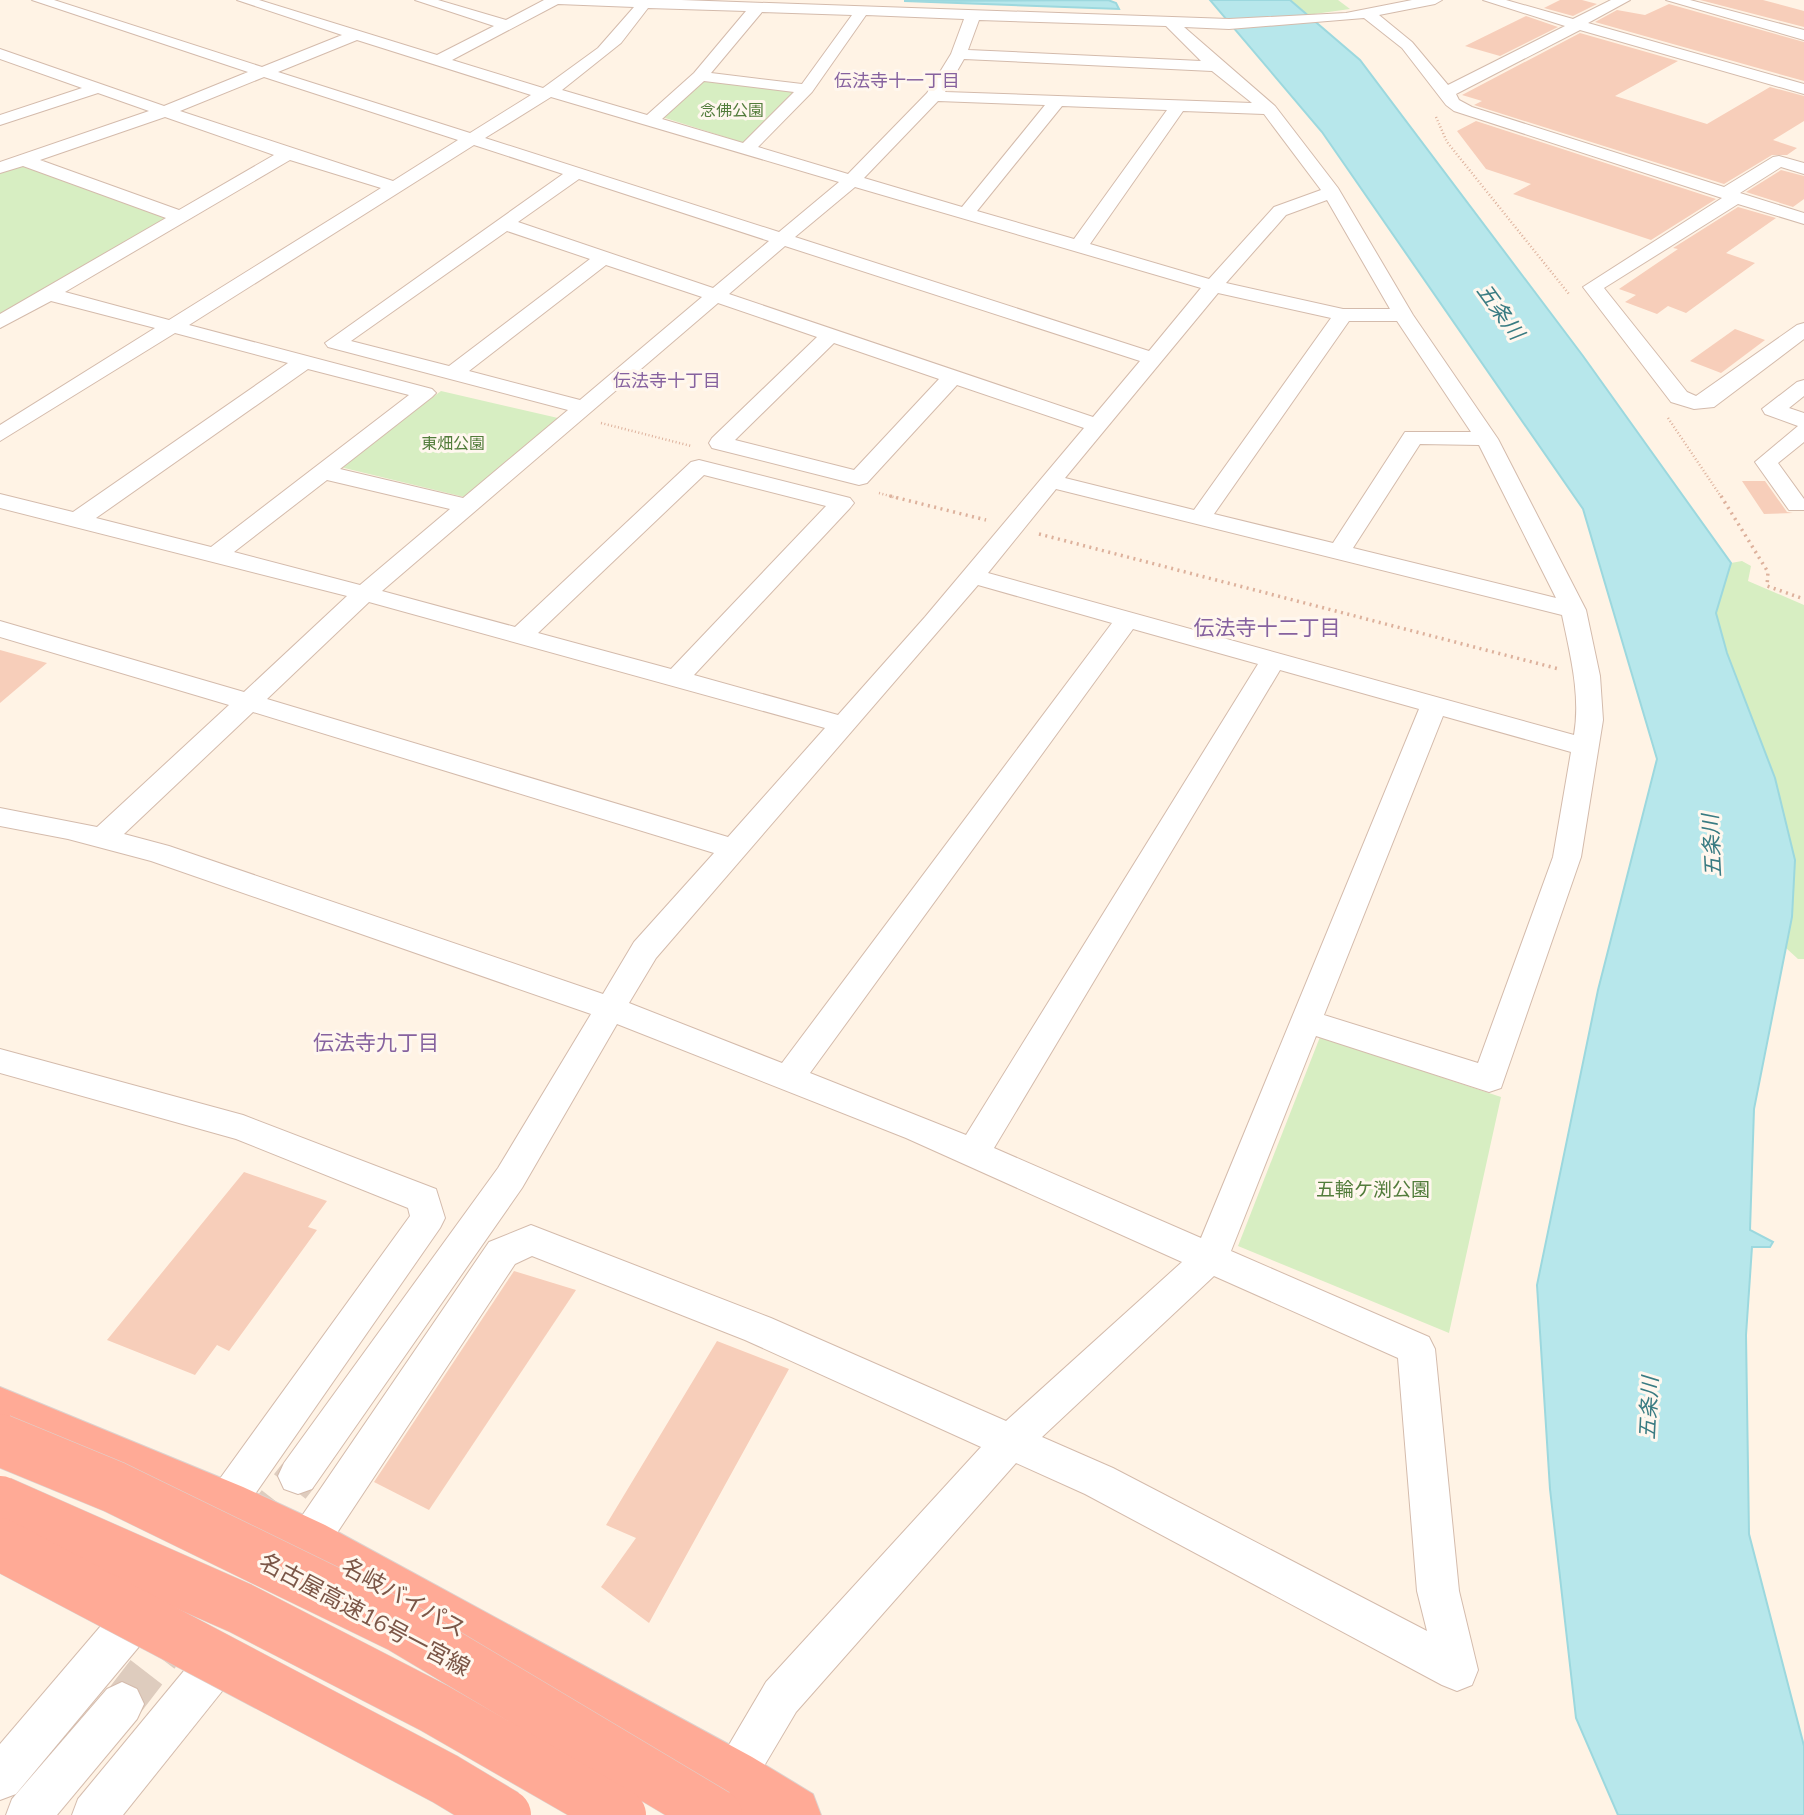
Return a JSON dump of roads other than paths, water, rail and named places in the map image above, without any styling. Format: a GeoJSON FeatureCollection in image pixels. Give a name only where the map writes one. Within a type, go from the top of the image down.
{"type":"FeatureCollection","features":[{"type":"Feature","properties":{"kind":"highway","name":"名岐バイパス"},"geometry":{"type":"LineString","coordinates":[[0,1409],[225,1504],[307,1543],[662,1739],[724,1796],[792,1815]]}},
{"type":"Feature","properties":{"kind":"highway","name":"名古屋高速16号一宮線"},"geometry":{"type":"LineString","coordinates":[[0,1440],[114,1487],[401,1627],[724,1796]]}},
{"type":"Feature","properties":{"kind":"highway"},"geometry":{"type":"LineString","coordinates":[[0,1466],[218,1551],[433,1660],[662,1739]]}},
{"type":"Feature","properties":{"kind":"highway"},"geometry":{"type":"LineString","coordinates":[[0,1502],[240,1608],[434,1708],[620,1815]]}},
{"type":"Feature","properties":{"kind":"highway"},"geometry":{"type":"LineString","coordinates":[[0,1544],[445,1779],[505,1815]]}},
{"type":"Feature","properties":{"kind":"highway"},"geometry":{"type":"LineString","coordinates":[[0,1556],[132,1622],[460,1815]]}},
{"type":"Feature","properties":{"kind":"street"},"geometry":{"type":"LineString","coordinates":[[39,0],[1154,359]]}},
{"type":"Feature","properties":{"kind":"street"},"geometry":{"type":"LineString","coordinates":[[244,0],[547,92],[854,178],[1213,286],[1343,315],[1403,315]]}},
{"type":"Feature","properties":{"kind":"street"},"geometry":{"type":"LineString","coordinates":[[424,0],[508,25]]}},
{"type":"Feature","properties":{"kind":"street"},"geometry":{"type":"LineString","coordinates":[[442,60],[556,0],[1193,24],[1288,22],[1346,17],[1435,0]]}},
{"type":"Feature","properties":{"kind":"street"},"geometry":{"type":"LineString","coordinates":[[1490,0],[1804,89]]}},
{"type":"Feature","properties":{"kind":"street"},"geometry":{"type":"LineString","coordinates":[[1448,93],[1623,0]]}},
{"type":"Feature","properties":{"kind":"street"},"geometry":{"type":"LineString","coordinates":[[1673,0],[1804,35]]}},
{"type":"Feature","properties":{"kind":"street"},"geometry":{"type":"LineString","coordinates":[[0,434],[547,92],[592,61],[644,2]]}},
{"type":"Feature","properties":{"kind":"street"},"geometry":{"type":"LineString","coordinates":[[650,121],[700,76],[757,8]]}},
{"type":"Feature","properties":{"kind":"street"},"geometry":{"type":"LineString","coordinates":[[748,148],[806,89],[862,11]]}},
{"type":"Feature","properties":{"kind":"street"},"geometry":{"type":"LineString","coordinates":[[1368,14],[1406,45],[1448,93],[1455,106],[1804,219]]}},
{"type":"Feature","properties":{"kind":"street"},"geometry":{"type":"LineString","coordinates":[[102,838],[365,593],[854,178],[934,96],[959,54],[973,15]]}},
{"type":"Feature","properties":{"kind":"street"},"geometry":{"type":"LineString","coordinates":[[1170,22],[1216,66],[1269,109],[1332,192],[1403,315],[1487,439],[1574,610],[1587,676],[1590,720],[1567,857],[1489,1079],[1306,1021]]}},
{"type":"Feature","properties":{"kind":"street"},"geometry":{"type":"LineString","coordinates":[[0,168],[165,111],[359,34]]}},
{"type":"Feature","properties":{"kind":"street"},"geometry":{"type":"LineString","coordinates":[[0,54],[288,154],[395,187]]}},
{"type":"Feature","properties":{"kind":"street"},"geometry":{"type":"LineString","coordinates":[[959,54],[1216,66]]}},
{"type":"Feature","properties":{"kind":"street"},"geometry":{"type":"LineString","coordinates":[[13,74],[38,66]]}},
{"type":"Feature","properties":{"kind":"street"},"geometry":{"type":"LineString","coordinates":[[700,76],[806,89]]}},
{"type":"Feature","properties":{"kind":"street"},"geometry":{"type":"LineString","coordinates":[[0,120],[98,88]]}},
{"type":"Feature","properties":{"kind":"street"},"geometry":{"type":"LineString","coordinates":[[934,96],[1269,109]]}},
{"type":"Feature","properties":{"kind":"street"},"geometry":{"type":"LineString","coordinates":[[966,213],[1057,101]]}},
{"type":"Feature","properties":{"kind":"street"},"geometry":{"type":"LineString","coordinates":[[1078,247],[1179,105]]}},
{"type":"Feature","properties":{"kind":"street"},"geometry":{"type":"LineString","coordinates":[[0,322],[288,154]]}},
{"type":"Feature","properties":{"kind":"street"},"geometry":{"type":"LineString","coordinates":[[24,160],[178,216]]}},
{"type":"Feature","properties":{"kind":"street"},"geometry":{"type":"LineString","coordinates":[[1804,169],[1779,161],[1593,288],[1679,397],[1694,403],[1706,402],[1804,329]]}},
{"type":"Feature","properties":{"kind":"street"},"geometry":{"type":"LineString","coordinates":[[575,174],[335,343],[583,407]]}},
{"type":"Feature","properties":{"kind":"street"},"geometry":{"type":"LineString","coordinates":[[298,1476],[510,1178],[645,950],[1054,482],[1213,286],[1280,211],[1332,192]]}},
{"type":"Feature","properties":{"kind":"street"},"geometry":{"type":"LineString","coordinates":[[505,224],[1099,426]]}},
{"type":"Feature","properties":{"kind":"street"},"geometry":{"type":"LineString","coordinates":[[453,373],[603,258]]}},
{"type":"Feature","properties":{"kind":"street"},"geometry":{"type":"LineString","coordinates":[[48,294],[425,393],[214,556]]}},
{"type":"Feature","properties":{"kind":"street"},"geometry":{"type":"LineString","coordinates":[[1200,518],[1343,315]]}},
{"type":"Feature","properties":{"kind":"street"},"geometry":{"type":"LineString","coordinates":[[830,335],[720,443],[859,478],[952,377]]}},
{"type":"Feature","properties":{"kind":"street"},"geometry":{"type":"LineString","coordinates":[[76,521],[305,361]]}},
{"type":"Feature","properties":{"kind":"street"},"geometry":{"type":"LineString","coordinates":[[1804,386],[1773,410],[1804,421]]}},
{"type":"Feature","properties":{"kind":"street"},"geometry":{"type":"LineString","coordinates":[[1797,505],[1766,462],[1804,432]]}},
{"type":"Feature","properties":{"kind":"street"},"geometry":{"type":"LineString","coordinates":[[1339,552],[1413,437],[1487,439]]}},
{"type":"Feature","properties":{"kind":"street"},"geometry":{"type":"LineString","coordinates":[[520,636],[699,467],[842,503],[676,679]]}},
{"type":"Feature","properties":{"kind":"street"},"geometry":{"type":"LineString","coordinates":[[322,472],[467,506]]}},
{"type":"Feature","properties":{"kind":"street"},"geometry":{"type":"LineString","coordinates":[[1054,482],[1574,610]]}},
{"type":"Feature","properties":{"kind":"street"},"geometry":{"type":"LineString","coordinates":[[0,501],[365,593],[844,725]]}},
{"type":"Feature","properties":{"kind":"street"},"geometry":{"type":"LineString","coordinates":[[973,576],[1585,747]]}},
{"type":"Feature","properties":{"kind":"street"},"geometry":{"type":"LineString","coordinates":[[789,1079],[1126,619]]}},
{"type":"Feature","properties":{"kind":"street"},"geometry":{"type":"LineString","coordinates":[[0,629],[734,849]]}},
{"type":"Feature","properties":{"kind":"street"},"geometry":{"type":"LineString","coordinates":[[973,1153],[1273,660]]}},
{"type":"Feature","properties":{"kind":"street"},"geometry":{"type":"LineString","coordinates":[[724,1796],[781,1697],[1010,1442],[1210,1258],[1434,705]]}},
{"type":"Feature","properties":{"kind":"street"},"geometry":{"type":"LineString","coordinates":[[0,817],[159,853],[611,1009],[973,1153],[1416,1349],[1438,1591],[1457,1670],[1098,1481],[758,1329],[531,1240],[502,1253],[307,1543]]}},
{"type":"Feature","properties":{"kind":"street"},"geometry":{"type":"LineString","coordinates":[[0,1061],[243,1128],[424,1199],[428,1218],[225,1504]]}},
{"type":"Feature","properties":{"kind":"street"},"geometry":{"type":"LineString","coordinates":[[0,1778],[132,1622]]}},
{"type":"Feature","properties":{"kind":"street"},"geometry":{"type":"LineString","coordinates":[[94,1815],[212,1670]]}},
{"type":"Feature","properties":{"kind":"street"},"geometry":{"type":"LineString","coordinates":[[28,1815],[122,1704]]}},
{"type":"Feature","properties":{"kind":"water"},"geometry":{"type":"Polygon","coordinates":[[[1108,0],[1116,3],[1119,9],[904,1],[1108,0]]]}},
{"type":"Feature","properties":{"kind":"water","name":"五条川"},"geometry":{"type":"Polygon","coordinates":[[[1210,0],[1290,0],[1360,60],[1583,356],[1731,563],[1716,613],[1727,653],[1775,778],[1795,860],[1792,917],[1754,1109],[1750,1230],[1773,1242],[1770,1247],[1752,1247],[1746,1335],[1749,1534],[1804,1746],[1804,1815],[1618,1815],[1576,1718],[1550,1489],[1537,1285],[1598,990],[1657,759],[1583,509],[1322,132],[1210,0]]]}},
{"type":"Feature","properties":{"kind":"tunnel"},"geometry":{"type":"LineString","coordinates":[[253,1534],[298,1476]]}},
{"type":"Feature","properties":{"kind":"tunnel"},"geometry":{"type":"LineString","coordinates":[[122,1704],[182,1626]]}},
{"type":"Feature","properties":{"kind":"district","name":"伝法寺十一丁目"},"geometry":{"type":"Point","coordinates":[897,80]}},
{"type":"Feature","properties":{"kind":"district","name":"伝法寺十丁目"},"geometry":{"type":"Point","coordinates":[667,380]}},
{"type":"Feature","properties":{"kind":"district","name":"伝法寺十二丁目"},"geometry":{"type":"Point","coordinates":[1267,627]}},
{"type":"Feature","properties":{"kind":"district","name":"伝法寺九丁目"},"geometry":{"type":"Point","coordinates":[376,1042]}},
{"type":"Feature","properties":{"kind":"park label","name":"念佛公園"},"geometry":{"type":"Point","coordinates":[732,110]}},
{"type":"Feature","properties":{"kind":"park label","name":"東畑公園"},"geometry":{"type":"Point","coordinates":[453,443]}},
{"type":"Feature","properties":{"kind":"park label","name":"五輪ケ渕公園"},"geometry":{"type":"Point","coordinates":[1373,1189]}}]}
